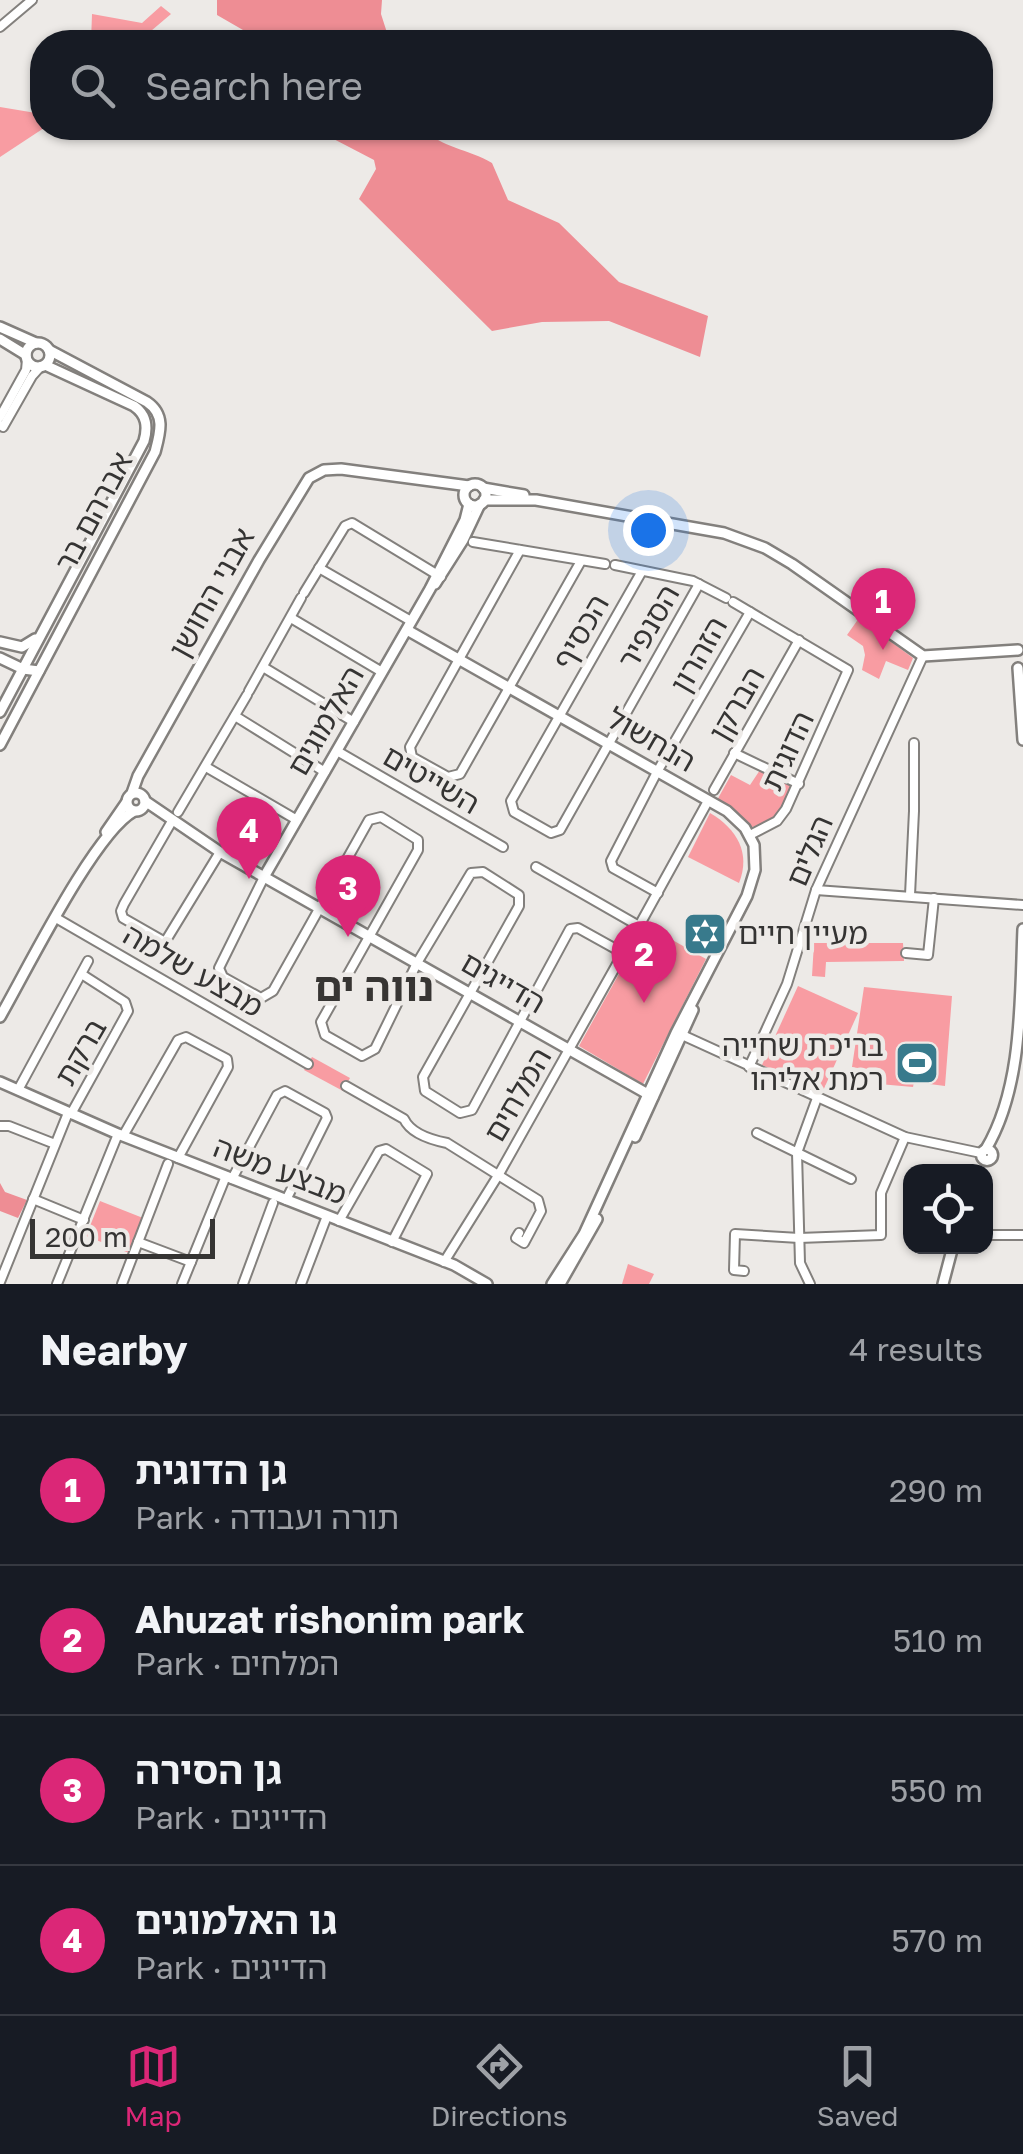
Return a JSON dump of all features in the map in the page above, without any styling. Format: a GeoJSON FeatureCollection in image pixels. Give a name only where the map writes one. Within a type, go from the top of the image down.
{"type":"FeatureCollection","features":[{"type":"Feature","properties":{"kind":"street"},"geometry":{"type":"LineString","coordinates":[[1,26],[32,0]]}},
{"type":"Feature","properties":{"kind":"street"},"geometry":{"type":"LineString","coordinates":[[0,11],[1,26]]}},
{"type":"Feature","properties":{"kind":"street"},"geometry":{"type":"LineString","coordinates":[[0,327],[44,344],[50,358],[32,376],[1,423]]}},
{"type":"Feature","properties":{"kind":"street"},"geometry":{"type":"LineString","coordinates":[[0,340],[33,365],[43,365]]}},
{"type":"Feature","properties":{"kind":"street"},"geometry":{"type":"LineString","coordinates":[[1,423],[26,370],[29,348],[36,343]]}},
{"type":"Feature","properties":{"kind":"street","name":"אברהם בר"},"geometry":{"type":"LineString","coordinates":[[0,745],[154,452],[160,428],[156,408],[49,350]]}},
{"type":"Feature","properties":{"kind":"street","name":"אברהם בר"},"geometry":{"type":"LineString","coordinates":[[0,712],[147,428],[144,417],[134,406],[43,365]]}},
{"type":"Feature","properties":{"kind":"street","name":"אבני החושן"},"geometry":{"type":"LineString","coordinates":[[0,1018],[114,816],[137,802],[157,742],[302,487],[316,474],[341,468],[429,481],[467,495]]}},
{"type":"Feature","properties":{"kind":"street"},"geometry":{"type":"LineString","coordinates":[[482,488],[482,502]]}},
{"type":"Feature","properties":{"kind":"street"},"geometry":{"type":"LineString","coordinates":[[467,495],[482,488],[520,494],[698,527],[744,540],[765,548],[820,582],[923,656],[990,654],[1019,659],[1023,740]]}},
{"type":"Feature","properties":{"kind":"street"},"geometry":{"type":"LineString","coordinates":[[467,495],[482,502],[536,500]]}},
{"type":"Feature","properties":{"kind":"street","name":"האלמוגים"},"geometry":{"type":"LineString","coordinates":[[439,575],[465,520],[467,495]]}},
{"type":"Feature","properties":{"kind":"street","name":"האלמוגים"},"geometry":{"type":"LineString","coordinates":[[264,877],[482,502]]}},
{"type":"Feature","properties":{"kind":"street"},"geometry":{"type":"LineString","coordinates":[[178,812],[345,526],[352,523],[439,575]]}},
{"type":"Feature","properties":{"kind":"street"},"geometry":{"type":"LineString","coordinates":[[473,542],[610,564],[699,584],[799,640]]}},
{"type":"Feature","properties":{"kind":"street"},"geometry":{"type":"LineString","coordinates":[[520,550],[410,746],[412,757],[448,777],[460,774],[581,561]]}},
{"type":"Feature","properties":{"kind":"street"},"geometry":{"type":"LineString","coordinates":[[319,568],[409,626]]}},
{"type":"Feature","properties":{"kind":"street","name":"הכסיף"},"geometry":{"type":"LineString","coordinates":[[608,744],[557,833],[514,812],[512,801],[642,571]]}},
{"type":"Feature","properties":{"kind":"street","name":"הסנפיר"},"geometry":{"type":"LineString","coordinates":[[608,744],[699,584]]}},
{"type":"Feature","properties":{"kind":"street","name":"הזהרון"},"geometry":{"type":"LineString","coordinates":[[658,893],[611,864],[657,772],[750,612]]}},
{"type":"Feature","properties":{"kind":"street"},"geometry":{"type":"LineString","coordinates":[[291,618],[382,672]]}},
{"type":"Feature","properties":{"kind":"street","name":"הנחשול"},"geometry":{"type":"LineString","coordinates":[[409,626],[508,688],[708,801],[735,818],[750,835]]}},
{"type":"Feature","properties":{"kind":"street"},"geometry":{"type":"LineString","coordinates":[[0,644],[27,646],[44,630]]}},
{"type":"Feature","properties":{"kind":"street","name":"הדוגית"},"geometry":{"type":"LineString","coordinates":[[750,835],[777,821],[799,784],[848,670],[799,640]]}},
{"type":"Feature","properties":{"kind":"street","name":"הברקן"},"geometry":{"type":"LineString","coordinates":[[714,790],[799,640]]}},
{"type":"Feature","properties":{"kind":"street"},"geometry":{"type":"LineString","coordinates":[[0,644],[29,658],[39,671]]}},
{"type":"Feature","properties":{"kind":"street","name":"הגלים"},"geometry":{"type":"LineString","coordinates":[[748,1067],[787,984],[816,890],[923,656]]}},
{"type":"Feature","properties":{"kind":"street"},"geometry":{"type":"LineString","coordinates":[[0,659],[22,669],[39,671]]}},
{"type":"Feature","properties":{"kind":"street"},"geometry":{"type":"LineString","coordinates":[[0,659],[12,676],[8,697]]}},
{"type":"Feature","properties":{"kind":"street"},"geometry":{"type":"LineString","coordinates":[[263,667],[354,722]]}},
{"type":"Feature","properties":{"kind":"street"},"geometry":{"type":"LineString","coordinates":[[235,716],[324,772]]}},
{"type":"Feature","properties":{"kind":"street"},"geometry":{"type":"LineString","coordinates":[[910,894],[914,743]]}},
{"type":"Feature","properties":{"kind":"street","name":"השייטים"},"geometry":{"type":"LineString","coordinates":[[337,751],[503,847]]}},
{"type":"Feature","properties":{"kind":"street"},"geometry":{"type":"LineString","coordinates":[[734,753],[799,784]]}},
{"type":"Feature","properties":{"kind":"street"},"geometry":{"type":"LineString","coordinates":[[206,768],[297,820]]}},
{"type":"Feature","properties":{"kind":"street"},"geometry":{"type":"LineString","coordinates":[[536,867],[639,926],[708,801]]}},
{"type":"Feature","properties":{"kind":"street","name":"הדייגים"},"geometry":{"type":"LineString","coordinates":[[137,802],[650,1096]]}},
{"type":"Feature","properties":{"kind":"street"},"geometry":{"type":"LineString","coordinates":[[264,877],[219,968],[224,976],[261,998],[270,995],[369,820],[381,817],[417,838],[419,847],[321,1022],[325,1035],[362,1056],[372,1052],[417,963],[471,873],[482,872],[519,895],[521,903],[468,992],[422,1083],[425,1092],[460,1113],[472,1110],[518,1020]]}},
{"type":"Feature","properties":{"kind":"street"},"geometry":{"type":"LineString","coordinates":[[172,822],[121,911],[123,918],[159,941],[169,939],[220,852]]}},
{"type":"Feature","properties":{"kind":"street"},"geometry":{"type":"LineString","coordinates":[[552,1284],[584,1234],[714,956],[743,905],[754,875],[756,852],[750,835]]}},
{"type":"Feature","properties":{"kind":"street"},"geometry":{"type":"LineString","coordinates":[[816,890],[1023,905]]}},
{"type":"Feature","properties":{"kind":"street"},"geometry":{"type":"LineString","coordinates":[[906,953],[928,955],[934,898]]}},
{"type":"Feature","properties":{"kind":"street","name":"מבצע שלמה"},"geometry":{"type":"LineString","coordinates":[[56,918],[308,1064]]}},
{"type":"Feature","properties":{"kind":"street","name":"המלחים"},"geometry":{"type":"LineString","coordinates":[[444,1262],[499,1174],[625,951],[578,928],[570,929],[518,1020]]}},
{"type":"Feature","properties":{"kind":"street"},"geometry":{"type":"LineString","coordinates":[[1019,1064],[1023,928]]}},
{"type":"Feature","properties":{"kind":"street","name":"ברקת"},"geometry":{"type":"LineString","coordinates":[[18,1090],[88,961]]}},
{"type":"Feature","properties":{"kind":"street","name":"ברקת"},"geometry":{"type":"LineString","coordinates":[[70,1114],[128,1011],[125,1002],[82,975]]}},
{"type":"Feature","properties":{"kind":"street"},"geometry":{"type":"LineString","coordinates":[[983,1164],[1019,1064],[1023,1024]]}},
{"type":"Feature","properties":{"kind":"street"},"geometry":{"type":"LineString","coordinates":[[680,1034],[905,1138],[986,1155]]}},
{"type":"Feature","properties":{"kind":"street"},"geometry":{"type":"LineString","coordinates":[[57,1284],[121,1135],[178,1040],[186,1038],[227,1059],[228,1067],[178,1158]]}},
{"type":"Feature","properties":{"kind":"street","name":"מבצע משה"},"geometry":{"type":"LineString","coordinates":[[0,1082],[121,1135],[444,1262],[487,1284]]}},
{"type":"Feature","properties":{"kind":"street"},"geometry":{"type":"LineString","coordinates":[[346,1086],[404,1120],[408,1127],[447,1143],[499,1174],[540,1204],[541,1211],[524,1242],[516,1238],[519,1233]]}},
{"type":"Feature","properties":{"kind":"street","name":"מבצע משה"},"geometry":{"type":"LineString","coordinates":[[0,1090],[54,1106]]}},
{"type":"Feature","properties":{"kind":"street"},"geometry":{"type":"LineString","coordinates":[[182,1284],[229,1177],[277,1095],[286,1092],[325,1113],[327,1118],[286,1200]]}},
{"type":"Feature","properties":{"kind":"street"},"geometry":{"type":"LineString","coordinates":[[560,1284],[591,1233],[650,1096]]}},
{"type":"Feature","properties":{"kind":"street"},"geometry":{"type":"LineString","coordinates":[[810,1284],[802,1272],[797,1153],[817,1098]]}},
{"type":"Feature","properties":{"kind":"street"},"geometry":{"type":"LineString","coordinates":[[0,1282],[70,1114]]}},
{"type":"Feature","properties":{"kind":"street"},"geometry":{"type":"LineString","coordinates":[[0,1126],[55,1144]]}},
{"type":"Feature","properties":{"kind":"street"},"geometry":{"type":"LineString","coordinates":[[757,1132],[851,1179]]}},
{"type":"Feature","properties":{"kind":"street"},"geometry":{"type":"LineString","coordinates":[[744,1271],[734,1270],[735,1234],[799,1238],[882,1235],[881,1193],[905,1138]]}},
{"type":"Feature","properties":{"kind":"street"},"geometry":{"type":"LineString","coordinates":[[338,1221],[379,1151],[386,1149],[427,1174],[392,1242]]}},
{"type":"Feature","properties":{"kind":"street"},"geometry":{"type":"LineString","coordinates":[[122,1284],[168,1164]]}},
{"type":"Feature","properties":{"kind":"street"},"geometry":{"type":"LineString","coordinates":[[33,1199],[84,1220]]}},
{"type":"Feature","properties":{"kind":"street"},"geometry":{"type":"LineString","coordinates":[[245,1283],[273,1203]]}},
{"type":"Feature","properties":{"kind":"street"},"geometry":{"type":"LineString","coordinates":[[302,1284],[327,1216]]}},
{"type":"Feature","properties":{"kind":"street"},"geometry":{"type":"LineString","coordinates":[[993,1235],[1023,1234]]}},
{"type":"Feature","properties":{"kind":"street"},"geometry":{"type":"LineString","coordinates":[[138,1242],[191,1262]]}},
{"type":"Feature","properties":{"kind":"street"},"geometry":{"type":"LineString","coordinates":[[946,1284],[953,1254]]}},
{"type":"Feature","properties":{"kind":"street"},"geometry":{"type":"LineString","coordinates":[[462,1284],[468,1272]]}},
{"type":"Feature","properties":{"kind":"shaded area"},"geometry":{"type":"Polygon","coordinates":[[[217,0],[382,0],[386,30],[243,30],[217,15],[217,0]]]}},
{"type":"Feature","properties":{"kind":"shaded area"},"geometry":{"type":"Polygon","coordinates":[[[161,6],[171,14],[152,30],[91,30],[92,14],[142,23],[161,6]]]}},
{"type":"Feature","properties":{"kind":"shaded area"},"geometry":{"type":"Polygon","coordinates":[[[0,107],[30,112],[30,137],[0,157],[0,107]]]}},
{"type":"Feature","properties":{"kind":"shaded area"},"geometry":{"type":"Polygon","coordinates":[[[336,140],[438,140],[492,163],[508,200],[559,223],[619,282],[708,316],[700,357],[609,321],[542,322],[492,331],[359,199],[376,169],[374,160],[336,140]]]}},
{"type":"Feature","properties":{"kind":"shaded area"},"geometry":{"type":"Polygon","coordinates":[[[859,618],[913,658],[908,670],[886,661],[879,679],[862,670],[863,646],[847,635],[859,618]]]}},
{"type":"Feature","properties":{"kind":"shaded area"},"geometry":{"type":"Polygon","coordinates":[[[760,770],[793,786],[776,818],[750,828],[716,802],[731,775],[750,785],[760,770]]]}},
{"type":"Feature","properties":{"kind":"shaded area"},"geometry":{"type":"Polygon","coordinates":[[[710,813],[728,826],[739,843],[743,862],[739,883],[688,857],[710,813]]]}},
{"type":"Feature","properties":{"kind":"shaded area"},"geometry":{"type":"Polygon","coordinates":[[[646,925],[706,959],[643,1084],[579,1046],[646,925]]]}},
{"type":"Feature","properties":{"kind":"shaded area"},"geometry":{"type":"Polygon","coordinates":[[[814,943],[903,943],[904,961],[826,962],[825,977],[812,976],[814,943]]]}},
{"type":"Feature","properties":{"kind":"shaded area"},"geometry":{"type":"Polygon","coordinates":[[[798,986],[858,1013],[822,1093],[762,1065],[798,986]]]}},
{"type":"Feature","properties":{"kind":"shaded area"},"geometry":{"type":"Polygon","coordinates":[[[864,987],[952,996],[945,1086],[914,1082],[913,1087],[879,1084],[880,1072],[852,1067],[864,987]]]}},
{"type":"Feature","properties":{"kind":"shaded area"},"geometry":{"type":"Polygon","coordinates":[[[312,1057],[350,1078],[343,1091],[304,1070],[312,1057]]]}},
{"type":"Feature","properties":{"kind":"shaded area"},"geometry":{"type":"Polygon","coordinates":[[[0,1183],[5,1192],[27,1200],[18,1218],[0,1211],[0,1183]]]}},
{"type":"Feature","properties":{"kind":"shaded area"},"geometry":{"type":"Polygon","coordinates":[[[100,1201],[143,1218],[129,1253],[86,1236],[100,1201]]]}},
{"type":"Feature","properties":{"kind":"shaded area"},"geometry":{"type":"Polygon","coordinates":[[[628,1264],[654,1274],[649,1284],[622,1284],[628,1264]]]}},
{"type":"Feature","properties":{"kind":"place","name":"גן הדוגית"},"geometry":{"type":"Point","coordinates":[883,650]}},
{"type":"Feature","properties":{"kind":"place","name":"גו האלמוגים"},"geometry":{"type":"Point","coordinates":[249,879]}},
{"type":"Feature","properties":{"kind":"place","name":"מעיין חיים"},"geometry":{"type":"Point","coordinates":[705,934]}},
{"type":"Feature","properties":{"kind":"place","name":"גן הסירה"},"geometry":{"type":"Point","coordinates":[348,937]}},
{"type":"Feature","properties":{"kind":"place","name":"Ahuzat rishonim park"},"geometry":{"type":"Point","coordinates":[644,1003]}},
{"type":"Feature","properties":{"kind":"place","name":"בריכת שחייה רמת אליהו"},"geometry":{"type":"Point","coordinates":[917,1063]}},
{"type":"Feature","properties":{"kind":"district","name":"נווה ים"},"geometry":{"type":"Point","coordinates":[374,987]}}]}
